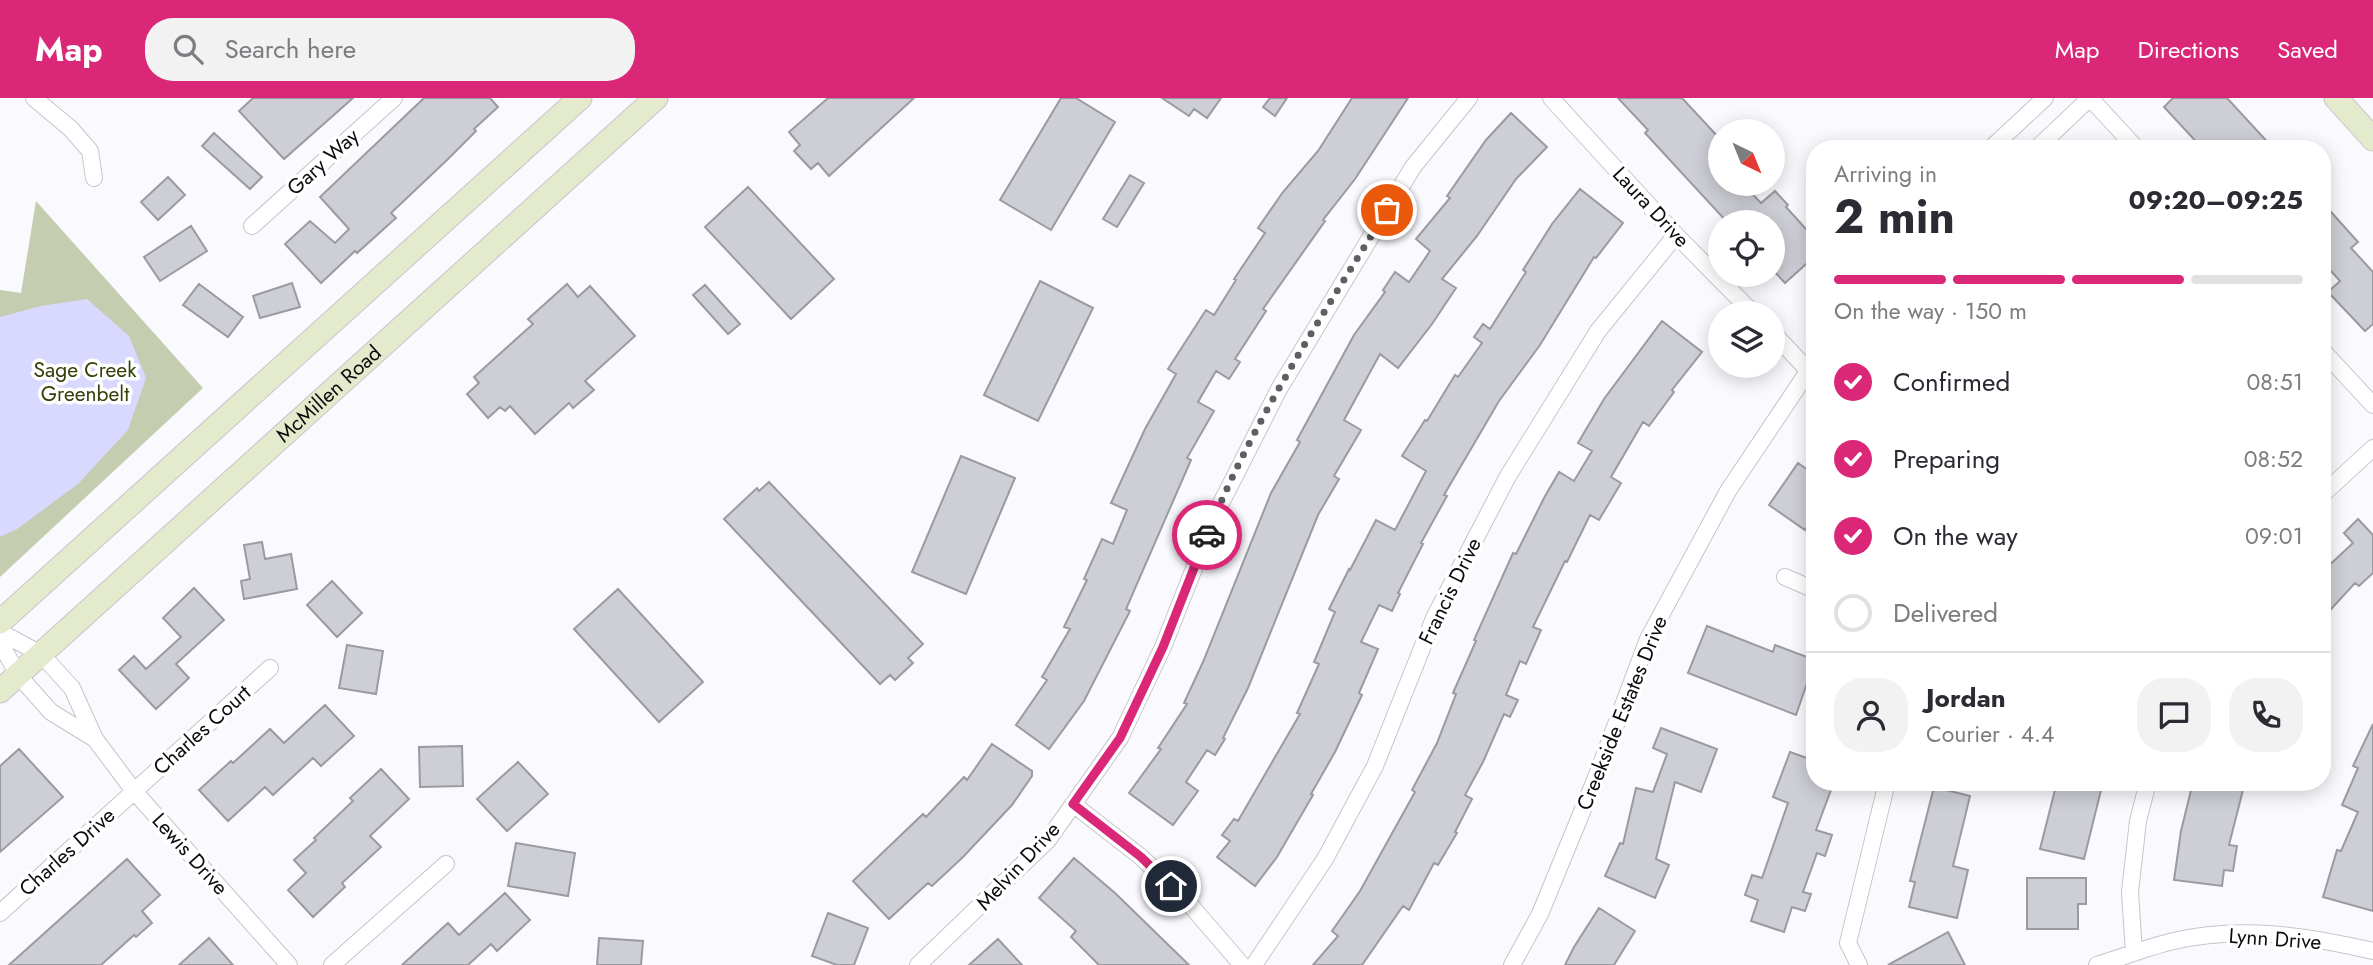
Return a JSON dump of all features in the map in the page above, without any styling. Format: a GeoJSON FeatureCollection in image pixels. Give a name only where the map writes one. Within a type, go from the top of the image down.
{"type":"FeatureCollection","features":[{"type":"Feature","properties":{"kind":"main road"},"geometry":{"type":"LineString","coordinates":[[0,621],[580,98]]}},
{"type":"Feature","properties":{"kind":"main road","name":"McMillen Road"},"geometry":{"type":"LineString","coordinates":[[0,691],[656,98]]}},
{"type":"Feature","properties":{"kind":"main road"},"geometry":{"type":"LineString","coordinates":[[2336,98],[2373,139]]}},
{"type":"Feature","properties":{"kind":"street"},"geometry":{"type":"LineString","coordinates":[[34,98],[71,129],[90,151],[94,178]]}},
{"type":"Feature","properties":{"kind":"street","name":"Gary Way"},"geometry":{"type":"LineString","coordinates":[[251,226],[394,98]]}},
{"type":"Feature","properties":{"kind":"street","name":"Melvin Drive"},"geometry":{"type":"LineString","coordinates":[[918,965],[1048,840],[1120,738],[1163,647],[1216,513],[1279,389],[1413,167],[1469,98]]}},
{"type":"Feature","properties":{"kind":"street","name":"Laura Drive"},"geometry":{"type":"LineString","coordinates":[[1551,98],[1676,235],[1741,301]]}},
{"type":"Feature","properties":{"kind":"street"},"geometry":{"type":"LineString","coordinates":[[2000,140],[2046,98]]}},
{"type":"Feature","properties":{"kind":"street"},"geometry":{"type":"LineString","coordinates":[[2046,140],[2090,98],[2129,140]]}},
{"type":"Feature","properties":{"kind":"street","name":"Francis Drive"},"geometry":{"type":"LineString","coordinates":[[1254,965],[1325,859],[1375,766],[1434,618],[1508,476],[1598,331],[1676,235]]}},
{"type":"Feature","properties":{"kind":"street"},"geometry":{"type":"LineString","coordinates":[[1785,344],[1806,361]]}},
{"type":"Feature","properties":{"kind":"street"},"geometry":{"type":"LineString","coordinates":[[2331,360],[2373,405]]}},
{"type":"Feature","properties":{"kind":"street","name":"Creekside Estates Drive"},"geometry":{"type":"LineString","coordinates":[[1512,965],[1540,914],[1597,775],[1648,639],[1728,491],[1806,375]]}},
{"type":"Feature","properties":{"kind":"street"},"geometry":{"type":"LineString","coordinates":[[2331,487],[2373,447]]}},
{"type":"Feature","properties":{"kind":"street"},"geometry":{"type":"LineString","coordinates":[[1784,577],[1806,586]]}},
{"type":"Feature","properties":{"kind":"street","name":"Lewis Drive"},"geometry":{"type":"LineString","coordinates":[[0,632],[41,654],[72,688],[95,739],[134,791],[289,965]]}},
{"type":"Feature","properties":{"kind":"street","name":"Lewis Drive"},"geometry":{"type":"LineString","coordinates":[[0,642],[18,675],[51,712],[95,739]]}},
{"type":"Feature","properties":{"kind":"street","name":"Charles Court"},"geometry":{"type":"LineString","coordinates":[[134,791],[270,668]]}},
{"type":"Feature","properties":{"kind":"street","name":"Charles Drive"},"geometry":{"type":"LineString","coordinates":[[0,913],[134,791]]}},
{"type":"Feature","properties":{"kind":"street"},"geometry":{"type":"LineString","coordinates":[[1859,965],[1848,943],[1885,791]]}},
{"type":"Feature","properties":{"kind":"street"},"geometry":{"type":"LineString","coordinates":[[2134,953],[2130,892],[2138,821],[2146,791]]}},
{"type":"Feature","properties":{"kind":"street"},"geometry":{"type":"LineString","coordinates":[[1073,804],[1141,857],[1186,900],[1242,965]]}},
{"type":"Feature","properties":{"kind":"street"},"geometry":{"type":"LineString","coordinates":[[332,965],[446,864]]}},
{"type":"Feature","properties":{"kind":"street","name":"Lynn Drive"},"geometry":{"type":"LineString","coordinates":[[2097,965],[2176,940],[2237,933],[2300,936],[2373,951]]}},
{"type":"Feature","properties":{"kind":"green space","name":"Sage Creek Greenbelt"},"geometry":{"type":"Polygon","coordinates":[[[36,201],[203,388],[0,577],[0,290],[21,293],[36,201]]]}},
{"type":"Feature","properties":{"kind":"water","name":"Sage Creek Greenbelt"},"geometry":{"type":"Polygon","coordinates":[[[87,299],[129,336],[146,378],[128,430],[78,484],[17,529],[0,537],[0,317],[41,306],[87,299]]]}},
{"type":"Feature","properties":{"kind":"building"},"geometry":{"type":"Polygon","coordinates":[[[253,98],[353,98],[284,159],[239,111],[253,98]]]}},
{"type":"Feature","properties":{"kind":"building"},"geometry":{"type":"Polygon","coordinates":[[[424,98],[490,98],[498,107],[391,213],[396,218],[321,283],[285,244],[310,221],[335,243],[349,229],[320,197],[424,98]]]}},
{"type":"Feature","properties":{"kind":"building"},"geometry":{"type":"Polygon","coordinates":[[[828,98],[914,98],[829,176],[818,163],[811,169],[794,151],[800,145],[789,132],[828,98]]]}},
{"type":"Feature","properties":{"kind":"building"},"geometry":{"type":"Polygon","coordinates":[[[1061,98],[1076,98],[1115,122],[1051,230],[1000,200],[1061,98]]]}},
{"type":"Feature","properties":{"kind":"building"},"geometry":{"type":"Polygon","coordinates":[[[1162,98],[1221,98],[1207,118],[1194,109],[1189,116],[1162,98]]]}},
{"type":"Feature","properties":{"kind":"building"},"geometry":{"type":"Polygon","coordinates":[[[1270,98],[1287,98],[1275,116],[1263,107],[1270,98]]]}},
{"type":"Feature","properties":{"kind":"building"},"geometry":{"type":"Polygon","coordinates":[[[1352,98],[1408,98],[1355,179],[1323,220],[1325,221],[1263,309],[1266,311],[1235,359],[1240,362],[1229,379],[1216,371],[1198,402],[1214,411],[1187,458],[1191,460],[1126,609],[1130,611],[1084,701],[1049,749],[1016,725],[1047,680],[1042,677],[1070,629],[1064,627],[1087,580],[1084,579],[1102,539],[1113,544],[1127,510],[1111,503],[1145,429],[1176,374],[1168,369],[1206,310],[1214,315],[1265,233],[1258,228],[1283,192],[1318,151],[1352,98]]]}},
{"type":"Feature","properties":{"kind":"building"},"geometry":{"type":"Polygon","coordinates":[[[1618,98],[1682,98],[1708,126],[1708,196],[1754,196],[1761,203],[1769,196],[1780,196],[1806,229],[1806,264],[1785,283],[1785,210],[1716,210],[1645,133],[1648,130],[1618,98]]]}},
{"type":"Feature","properties":{"kind":"building"},"geometry":{"type":"Polygon","coordinates":[[[2173,98],[2227,98],[2266,140],[2195,140],[2164,107],[2173,98]]]}},
{"type":"Feature","properties":{"kind":"building"},"geometry":{"type":"Polygon","coordinates":[[[1511,113],[1547,147],[1516,179],[1477,236],[1442,279],[1456,288],[1398,368],[1380,354],[1344,420],[1361,430],[1334,476],[1339,479],[1318,515],[1248,688],[1215,755],[1207,750],[1186,782],[1198,791],[1173,825],[1129,793],[1161,749],[1158,748],[1187,704],[1184,703],[1271,493],[1354,335],[1385,292],[1383,290],[1395,272],[1409,282],[1430,251],[1416,239],[1450,198],[1447,196],[1486,140],[1511,113]]]}},
{"type":"Feature","properties":{"kind":"building"},"geometry":{"type":"Polygon","coordinates":[[[214,133],[262,177],[250,189],[202,146],[214,133]]]}},
{"type":"Feature","properties":{"kind":"building"},"geometry":{"type":"Polygon","coordinates":[[[1130,175],[1144,183],[1117,227],[1103,219],[1130,175]]]}},
{"type":"Feature","properties":{"kind":"building"},"geometry":{"type":"Polygon","coordinates":[[[168,177],[185,195],[158,220],[141,202],[168,177]]]}},
{"type":"Feature","properties":{"kind":"building"},"geometry":{"type":"Polygon","coordinates":[[[748,187],[834,279],[791,319],[705,227],[748,187]]]}},
{"type":"Feature","properties":{"kind":"building"},"geometry":{"type":"Polygon","coordinates":[[[1580,189],[1623,223],[1596,258],[1594,257],[1540,345],[1499,401],[1444,495],[1447,496],[1421,543],[1423,544],[1398,593],[1400,594],[1392,611],[1379,605],[1361,642],[1378,649],[1359,693],[1362,695],[1335,752],[1311,794],[1313,795],[1277,857],[1255,886],[1217,857],[1230,841],[1222,835],[1234,819],[1238,821],[1300,714],[1297,713],[1319,664],[1314,662],[1335,612],[1329,609],[1376,520],[1395,530],[1426,471],[1402,456],[1455,375],[1458,377],[1482,343],[1474,337],[1483,324],[1490,329],[1552,224],[1580,189]]]}},
{"type":"Feature","properties":{"kind":"building"},"geometry":{"type":"Polygon","coordinates":[[[2331,212],[2358,242],[2351,248],[2373,272],[2373,324],[2365,331],[2331,295],[2331,289],[2340,281],[2331,271],[2331,212]]]}},
{"type":"Feature","properties":{"kind":"building"},"geometry":{"type":"Polygon","coordinates":[[[191,226],[207,251],[160,281],[144,257],[191,226]]]}},
{"type":"Feature","properties":{"kind":"building"},"geometry":{"type":"Polygon","coordinates":[[[1040,281],[1093,308],[1038,421],[984,395],[1040,281]]]}},
{"type":"Feature","properties":{"kind":"building"},"geometry":{"type":"Polygon","coordinates":[[[292,283],[300,307],[260,318],[253,296],[292,283]]]}},
{"type":"Feature","properties":{"kind":"building"},"geometry":{"type":"Polygon","coordinates":[[[199,284],[243,317],[228,337],[183,305],[199,284]]]}},
{"type":"Feature","properties":{"kind":"building"},"geometry":{"type":"Polygon","coordinates":[[[567,284],[578,297],[590,286],[635,336],[585,381],[594,390],[573,408],[569,403],[535,434],[510,406],[505,411],[500,407],[488,418],[467,394],[479,383],[474,377],[533,324],[528,319],[567,284]]]}},
{"type":"Feature","properties":{"kind":"building"},"geometry":{"type":"Polygon","coordinates":[[[705,285],[740,324],[728,334],[693,295],[705,285]]]}},
{"type":"Feature","properties":{"kind":"building"},"geometry":{"type":"Polygon","coordinates":[[[1662,321],[1702,352],[1672,390],[1674,392],[1649,426],[1643,422],[1611,477],[1621,483],[1599,520],[1590,515],[1567,562],[1565,561],[1533,627],[1541,630],[1526,664],[1520,661],[1506,695],[1518,700],[1510,717],[1504,714],[1465,795],[1472,799],[1455,832],[1457,833],[1438,865],[1434,863],[1409,910],[1403,906],[1362,965],[1313,965],[1338,936],[1332,931],[1360,891],[1415,792],[1412,790],[1437,743],[1456,694],[1453,693],[1476,641],[1474,640],[1513,553],[1516,554],[1559,472],[1574,481],[1592,451],[1578,443],[1604,399],[1662,321]]]}},
{"type":"Feature","properties":{"kind":"building"},"geometry":{"type":"Polygon","coordinates":[[[961,456],[1015,478],[966,594],[912,572],[961,456]]]}},
{"type":"Feature","properties":{"kind":"building"},"geometry":{"type":"Polygon","coordinates":[[[1798,463],[1806,469],[1805,530],[1769,505],[1798,463]]]}},
{"type":"Feature","properties":{"kind":"building"},"geometry":{"type":"Polygon","coordinates":[[[769,482],[923,644],[908,658],[913,663],[895,680],[890,675],[880,684],[724,519],[757,488],[759,491],[769,482]]]}},
{"type":"Feature","properties":{"kind":"building"},"geometry":{"type":"Polygon","coordinates":[[[2358,519],[2373,535],[2373,573],[2359,586],[2355,583],[2331,609],[2331,564],[2353,543],[2344,533],[2358,519]]]}},
{"type":"Feature","properties":{"kind":"building"},"geometry":{"type":"Polygon","coordinates":[[[262,542],[265,559],[291,554],[297,589],[244,599],[241,581],[250,579],[244,545],[262,542]]]}},
{"type":"Feature","properties":{"kind":"building"},"geometry":{"type":"Polygon","coordinates":[[[332,581],[362,613],[337,637],[307,605],[332,581]]]}},
{"type":"Feature","properties":{"kind":"building"},"geometry":{"type":"Polygon","coordinates":[[[194,588],[224,620],[176,664],[189,678],[156,709],[119,670],[134,656],[146,669],[181,637],[163,618],[194,588]]]}},
{"type":"Feature","properties":{"kind":"building"},"geometry":{"type":"Polygon","coordinates":[[[618,589],[703,682],[659,722],[574,629],[618,589]]]}},
{"type":"Feature","properties":{"kind":"building"},"geometry":{"type":"Polygon","coordinates":[[[1707,626],[1773,652],[1775,645],[1806,657],[1806,686],[1796,715],[1688,673],[1707,626]]]}},
{"type":"Feature","properties":{"kind":"building"},"geometry":{"type":"Polygon","coordinates":[[[347,645],[383,651],[376,694],[339,688],[347,645]]]}},
{"type":"Feature","properties":{"kind":"building"},"geometry":{"type":"Polygon","coordinates":[[[325,705],[354,736],[321,766],[313,758],[273,795],[265,787],[228,821],[199,790],[270,729],[284,743],[325,705]]]}},
{"type":"Feature","properties":{"kind":"building"},"geometry":{"type":"Polygon","coordinates":[[[2373,724],[2373,911],[2323,897],[2337,850],[2341,851],[2358,812],[2342,805],[2358,768],[2353,766],[2373,724]]]}},
{"type":"Feature","properties":{"kind":"building"},"geometry":{"type":"Polygon","coordinates":[[[1661,728],[1717,749],[1701,792],[1675,782],[1656,859],[1669,865],[1655,898],[1605,876],[1620,843],[1623,844],[1636,788],[1653,792],[1667,754],[1653,748],[1661,728]]]}},
{"type":"Feature","properties":{"kind":"building"},"geometry":{"type":"Polygon","coordinates":[[[992,744],[1032,771],[1032,776],[1012,805],[963,857],[932,886],[928,883],[889,919],[853,881],[923,814],[926,817],[964,777],[967,780],[992,744]]]}},
{"type":"Feature","properties":{"kind":"building"},"geometry":{"type":"Polygon","coordinates":[[[462,746],[463,786],[420,787],[419,747],[462,746]]]}},
{"type":"Feature","properties":{"kind":"building"},"geometry":{"type":"Polygon","coordinates":[[[19,749],[63,797],[0,852],[0,766],[19,749]]]}},
{"type":"Feature","properties":{"kind":"building"},"geometry":{"type":"Polygon","coordinates":[[[1790,752],[1806,758],[1806,791],[1831,791],[1816,830],[1832,835],[1825,856],[1817,853],[1803,892],[1811,894],[1805,911],[1792,907],[1784,932],[1751,921],[1758,900],[1745,895],[1752,875],[1762,878],[1788,803],[1773,797],[1790,752]]]}},
{"type":"Feature","properties":{"kind":"building"},"geometry":{"type":"Polygon","coordinates":[[[518,762],[548,794],[507,831],[477,799],[518,762]]]}},
{"type":"Feature","properties":{"kind":"building"},"geometry":{"type":"Polygon","coordinates":[[[381,769],[409,799],[370,836],[381,847],[342,883],[345,887],[313,917],[288,890],[306,873],[294,860],[353,801],[350,798],[381,769]]]}},
{"type":"Feature","properties":{"kind":"building"},"geometry":{"type":"Polygon","coordinates":[[[1933,791],[1950,791],[1970,796],[1953,866],[1968,870],[1957,918],[1909,907],[1915,882],[1910,881],[1933,791]]]}},
{"type":"Feature","properties":{"kind":"building"},"geometry":{"type":"Polygon","coordinates":[[[2055,791],[2101,791],[2084,859],[2040,849],[2055,791]]]}},
{"type":"Feature","properties":{"kind":"building"},"geometry":{"type":"Polygon","coordinates":[[[2191,791],[2243,791],[2229,845],[2237,846],[2233,871],[2224,870],[2222,886],[2174,880],[2181,831],[2191,791]]]}},
{"type":"Feature","properties":{"kind":"building"},"geometry":{"type":"Polygon","coordinates":[[[516,843],[575,853],[568,896],[508,886],[516,843]]]}},
{"type":"Feature","properties":{"kind":"building"},"geometry":{"type":"Polygon","coordinates":[[[1074,858],[1115,893],[1189,965],[1099,965],[1071,937],[1076,931],[1039,898],[1074,858]]]}},
{"type":"Feature","properties":{"kind":"building"},"geometry":{"type":"Polygon","coordinates":[[[127,859],[160,895],[142,911],[152,923],[136,937],[134,935],[101,965],[9,965],[127,859]]]}},
{"type":"Feature","properties":{"kind":"building"},"geometry":{"type":"Polygon","coordinates":[[[2027,878],[2086,878],[2086,904],[2078,904],[2078,929],[2027,929],[2027,878]]]}},
{"type":"Feature","properties":{"kind":"building"},"geometry":{"type":"Polygon","coordinates":[[[505,893],[530,920],[497,951],[491,944],[468,965],[402,965],[448,923],[459,935],[505,893]]]}},
{"type":"Feature","properties":{"kind":"building"},"geometry":{"type":"Polygon","coordinates":[[[1599,908],[1635,931],[1614,965],[1565,965],[1574,947],[1599,908]]]}},
{"type":"Feature","properties":{"kind":"building"},"geometry":{"type":"Polygon","coordinates":[[[828,913],[868,928],[854,965],[837,965],[812,956],[828,913]]]}},
{"type":"Feature","properties":{"kind":"building"},"geometry":{"type":"Polygon","coordinates":[[[1948,932],[1965,965],[1888,965],[1948,932]]]}},
{"type":"Feature","properties":{"kind":"building"},"geometry":{"type":"Polygon","coordinates":[[[209,938],[233,965],[179,965],[209,938]]]}},
{"type":"Feature","properties":{"kind":"building"},"geometry":{"type":"Polygon","coordinates":[[[599,938],[643,941],[641,965],[597,965],[599,938]]]}},
{"type":"Feature","properties":{"kind":"building"},"geometry":{"type":"Polygon","coordinates":[[[998,939],[1022,965],[969,965],[998,939]]]}},
{"type":"Feature","properties":{"kind":"way so far"},"geometry":{"type":"LineString","coordinates":[[1207,535],[1279,389],[1387,210]]}},
{"type":"Feature","properties":{"kind":"route"},"geometry":{"type":"LineString","coordinates":[[1171,886],[1141,857],[1073,804],[1120,738],[1163,647],[1207,535]]}}]}
